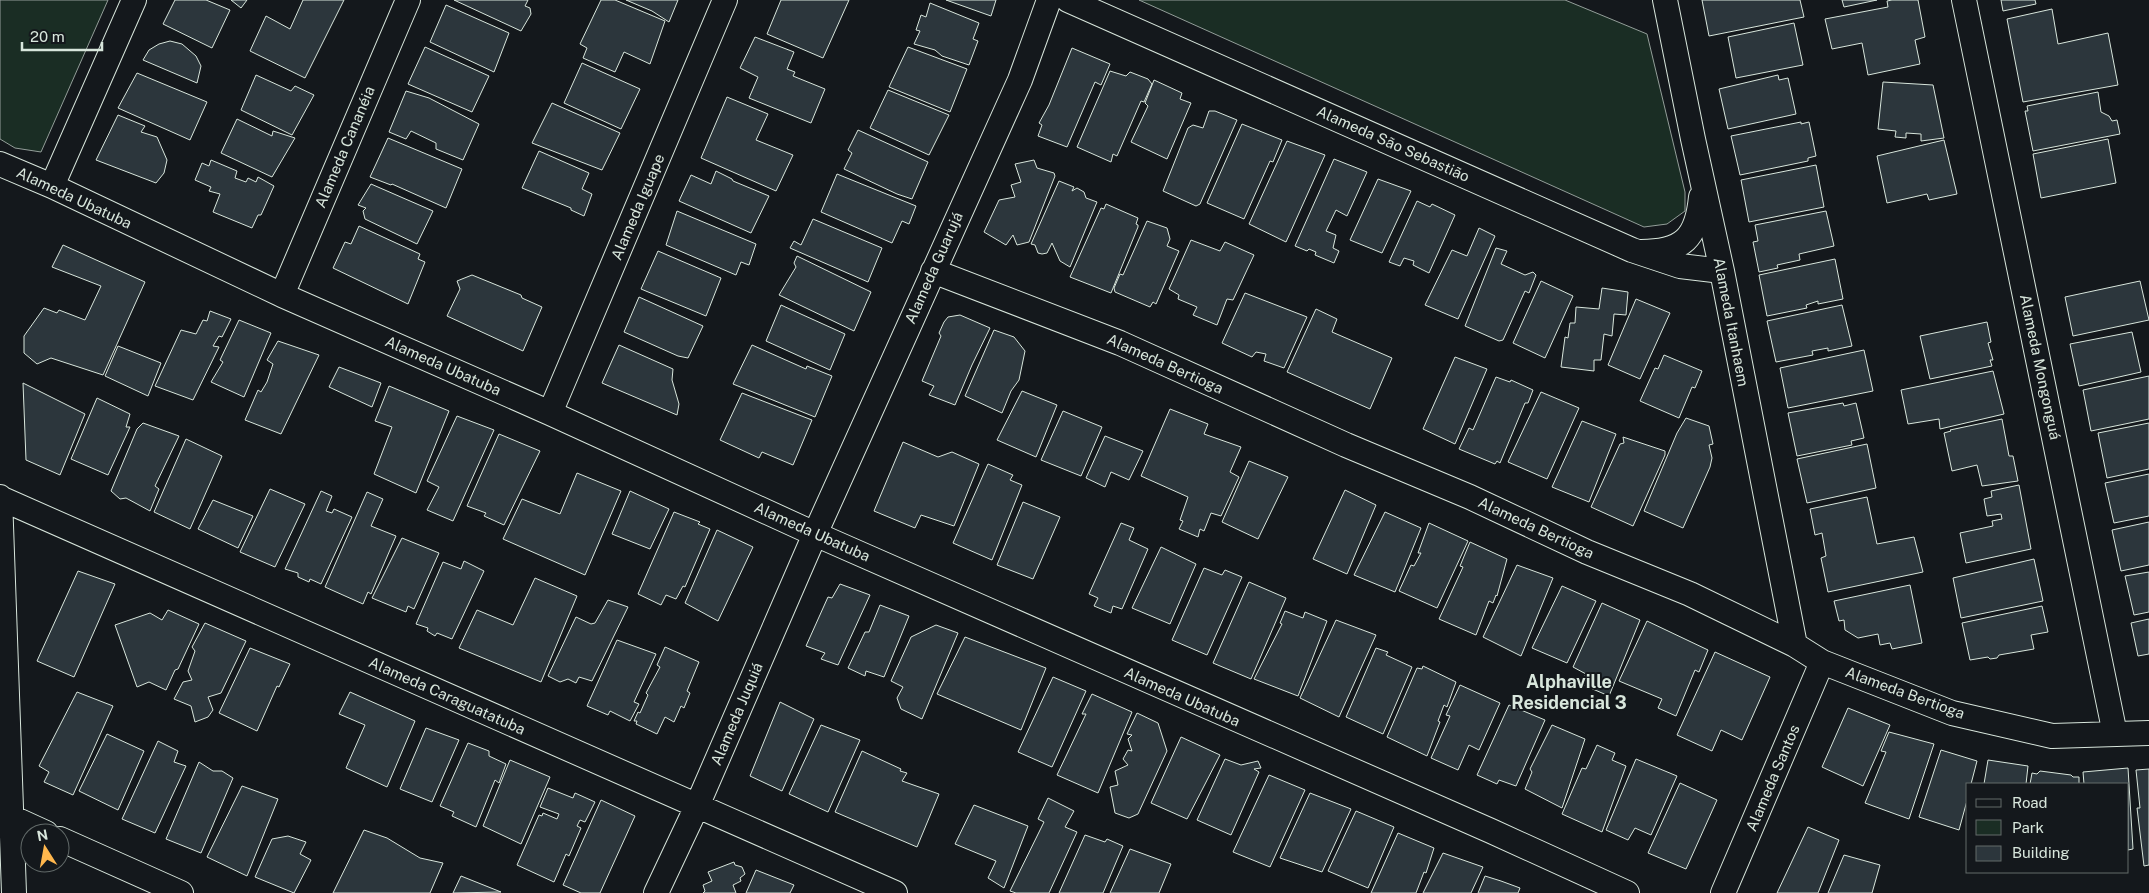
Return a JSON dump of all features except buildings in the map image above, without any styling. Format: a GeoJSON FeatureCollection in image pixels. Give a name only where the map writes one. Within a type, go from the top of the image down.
{"type":"FeatureCollection","features":[{"type":"Feature","properties":{"kind":"street"},"geometry":{"type":"LineString","coordinates":[[52,186],[134,0]]}},
{"type":"Feature","properties":{"kind":"street","name":"Alameda Cananéia"},"geometry":{"type":"LineString","coordinates":[[282,295],[408,0]]}},
{"type":"Feature","properties":{"kind":"street","name":"Alameda Iguape"},"geometry":{"type":"LineString","coordinates":[[550,413],[726,0]]}},
{"type":"Feature","properties":{"kind":"street","name":"Alameda Guarujá"},"geometry":{"type":"LineString","coordinates":[[815,534],[1020,80],[1049,0]]}},
{"type":"Feature","properties":{"kind":"street","name":"Alameda São Sebastião"},"geometry":{"type":"LineString","coordinates":[[1068,0],[1640,252],[1680,266],[1722,271]]}},
{"type":"Feature","properties":{"kind":"street","name":"Alameda Itanhaem"},"geometry":{"type":"LineString","coordinates":[[1664,0],[1722,271],[1795,645]]}},
{"type":"Feature","properties":{"kind":"street","name":"Alameda Mongonguá"},"geometry":{"type":"LineString","coordinates":[[1964,0],[2115,734]]}},
{"type":"Feature","properties":{"kind":"street","name":"Alameda Ubatuba"},"geometry":{"type":"LineString","coordinates":[[0,164],[52,186],[282,295],[550,413],[815,534],[1271,736],[1490,830],[1627,893]]}},
{"type":"Feature","properties":{"kind":"street"},"geometry":{"type":"LineString","coordinates":[[1640,252],[1657,252],[1673,247],[1688,239],[1697,226],[1702,183]]}},
{"type":"Feature","properties":{"kind":"street","name":"Alameda Bertioga"},"geometry":{"type":"LineString","coordinates":[[933,271],[1120,343],[1346,445],[1470,497],[1587,552],[1690,594],[1795,645],[1822,662],[1952,713],[2052,736],[2149,733]]}},
{"type":"Feature","properties":{"kind":"street"},"geometry":{"type":"LineString","coordinates":[[0,498],[14,893]]}},
{"type":"Feature","properties":{"kind":"street","name":"Alameda Caraguatatuba"},"geometry":{"type":"LineString","coordinates":[[0,498],[895,893]]}},
{"type":"Feature","properties":{"kind":"street","name":"Alameda Juquiá"},"geometry":{"type":"LineString","coordinates":[[656,893],[697,806],[815,534]]}},
{"type":"Feature","properties":{"kind":"street","name":"Alameda Santos"},"geometry":{"type":"LineString","coordinates":[[1723,893],[1822,662]]}},
{"type":"Feature","properties":{"kind":"street"},"geometry":{"type":"LineString","coordinates":[[11,817],[24,823]]}},
{"type":"Feature","properties":{"kind":"street"},"geometry":{"type":"LineString","coordinates":[[70,843],[181,893]]}},
{"type":"Feature","properties":{"kind":"green space"},"geometry":{"type":"Polygon","coordinates":[[[0,0],[108,0],[41,152],[15,148],[0,139],[0,0]]]}},
{"type":"Feature","properties":{"kind":"green space"},"geometry":{"type":"Polygon","coordinates":[[[1139,0],[1565,0],[1647,34],[1685,192],[1685,211],[1667,224],[1644,227],[1139,0]]]}},
{"type":"Feature","properties":{"kind":"district","name":"Alphaville Residencial 3"},"geometry":{"type":"Point","coordinates":[1569,692]}}]}
